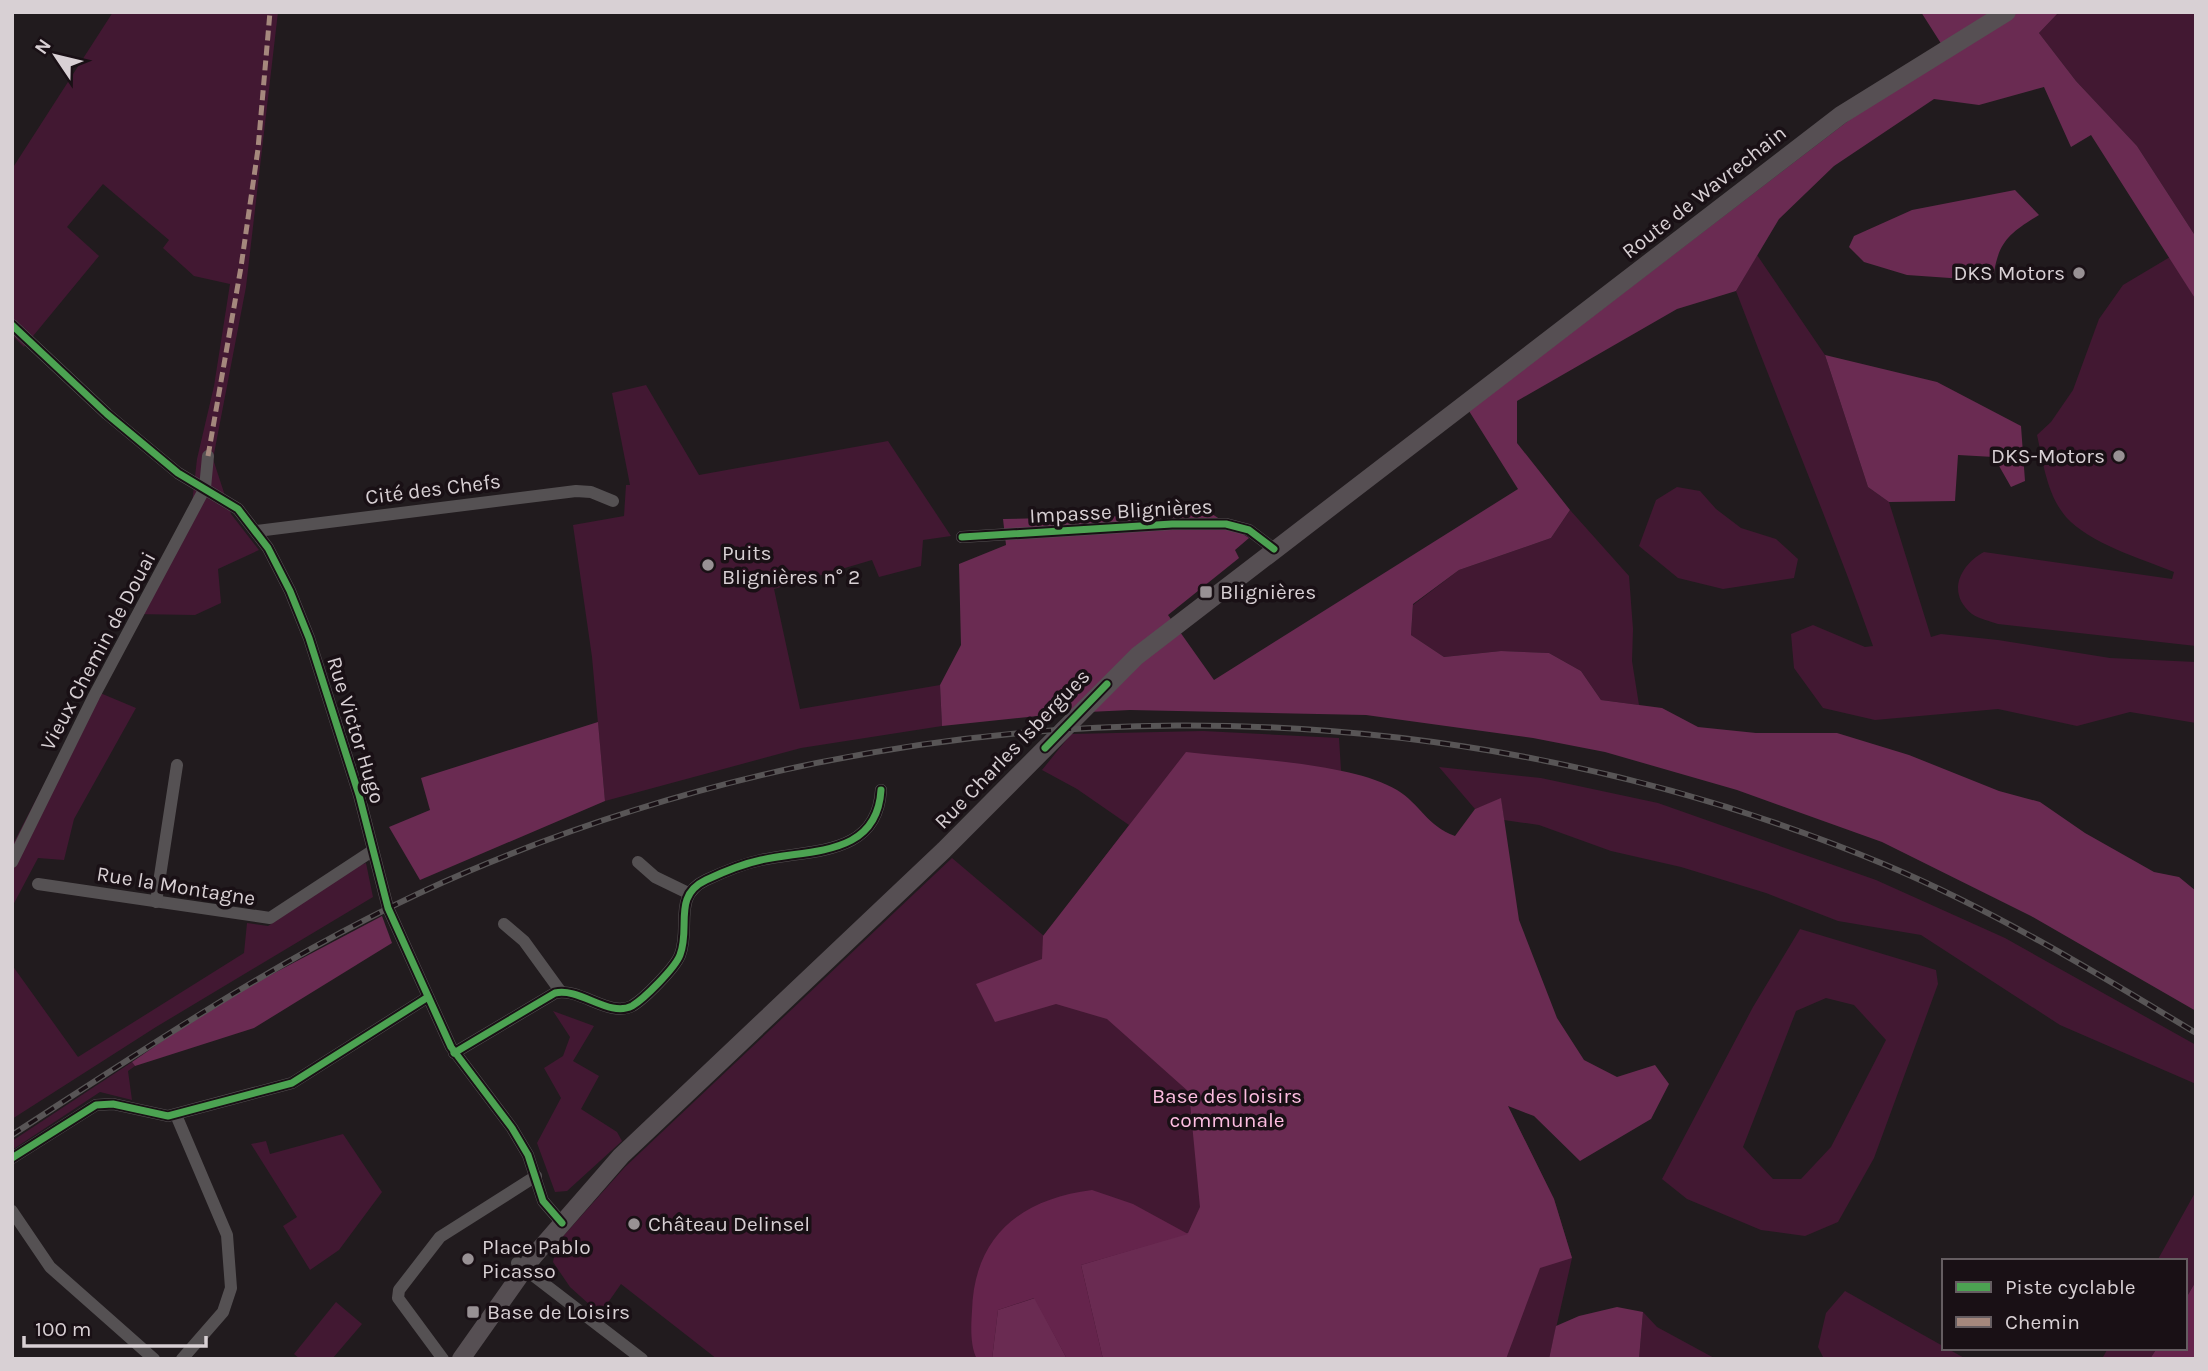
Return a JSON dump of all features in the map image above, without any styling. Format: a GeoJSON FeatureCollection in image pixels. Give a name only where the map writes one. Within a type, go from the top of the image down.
{"type":"FeatureCollection","features":[{"type":"Feature","properties":{"kind":"main road","name":"Route de Wavrechain"},"geometry":{"type":"LineString","coordinates":[[1462,406],[1841,115],[2007,12]]}},
{"type":"Feature","properties":{"kind":"main road","name":"Route de Wavrechain"},"geometry":{"type":"LineString","coordinates":[[1982,29],[2022,12]]}},
{"type":"Feature","properties":{"kind":"main road","name":"Rue Charles Isbergues"},"geometry":{"type":"LineString","coordinates":[[449,1359],[558,1219],[956,839],[1119,673],[1274,549],[1462,406]]}},
{"type":"Feature","properties":{"kind":"main road","name":"Rue Charles Isbergues"},"geometry":{"type":"LineString","coordinates":[[461,1359],[520,1266]]}},
{"type":"Feature","properties":{"kind":"street","name":"Rue Victor Hugo"},"geometry":{"type":"LineString","coordinates":[[12,326],[107,414],[184,478],[238,509],[257,531],[281,572],[305,628],[359,795],[385,902],[454,1053],[512,1128],[536,1176],[543,1201],[558,1219]]}},
{"type":"Feature","properties":{"kind":"street","name":"Vieux Chemin de Douai"},"geometry":{"type":"LineString","coordinates":[[12,862],[94,696],[205,488],[208,456]]}},
{"type":"Feature","properties":{"kind":"street","name":"Cité des Chefs"},"geometry":{"type":"LineString","coordinates":[[257,531],[576,491],[592,492],[613,501]]}},
{"type":"Feature","properties":{"kind":"street","name":"Impasse Blignières"},"geometry":{"type":"LineString","coordinates":[[962,537],[1172,524],[1226,524],[1249,530],[1274,549]]}},
{"type":"Feature","properties":{"kind":"street"},"geometry":{"type":"LineString","coordinates":[[156,902],[177,765]]}},
{"type":"Feature","properties":{"kind":"street"},"geometry":{"type":"LineString","coordinates":[[504,924],[524,941],[561,992],[617,1008],[627,1008],[636,1003],[678,959],[688,893],[706,880],[751,862],[848,843],[876,818],[881,790]]}},
{"type":"Feature","properties":{"kind":"street","name":"Rue la Montagne"},"geometry":{"type":"LineString","coordinates":[[38,884],[264,919],[275,917],[372,851]]}},
{"type":"Feature","properties":{"kind":"street"},"geometry":{"type":"LineString","coordinates":[[638,862],[655,877],[688,893]]}},
{"type":"Feature","properties":{"kind":"street"},"geometry":{"type":"LineString","coordinates":[[454,1053],[561,992]]}},
{"type":"Feature","properties":{"kind":"street"},"geometry":{"type":"LineString","coordinates":[[12,1158],[96,1105],[113,1104],[156,1115],[176,1115],[292,1083],[428,997]]}},
{"type":"Feature","properties":{"kind":"street"},"geometry":{"type":"LineString","coordinates":[[176,1115],[181,1134],[227,1235],[231,1269],[226,1307],[182,1359]]}},
{"type":"Feature","properties":{"kind":"street"},"geometry":{"type":"LineString","coordinates":[[443,1359],[398,1298],[399,1290],[440,1237],[536,1176]]}},
{"type":"Feature","properties":{"kind":"street"},"geometry":{"type":"LineString","coordinates":[[12,1211],[50,1267],[154,1359]]}},
{"type":"Feature","properties":{"kind":"street"},"geometry":{"type":"LineString","coordinates":[[520,1266],[642,1359]]}},
{"type":"Feature","properties":{"kind":"green space"},"geometry":{"type":"Polygon","coordinates":[[[113,12],[278,12],[246,287],[213,459],[231,514],[259,550],[218,569],[221,603],[195,615],[133,614],[192,504],[197,459],[214,386],[230,284],[194,276],[163,248],[169,240],[103,184],[67,227],[99,256],[24,347],[12,335],[12,169],[113,12]]]}},
{"type":"Feature","properties":{"kind":"green space"},"geometry":{"type":"Polygon","coordinates":[[[1921,12],[2059,12],[2039,33],[2076,81],[2137,146],[2196,237],[2196,300],[2091,135],[2071,147],[2044,87],[1979,105],[1934,99],[1834,166],[1779,219],[1736,291],[1677,309],[1517,401],[1517,443],[1570,510],[1551,538],[1459,570],[1413,604],[1411,635],[1444,657],[1501,651],[1549,653],[1581,671],[1601,700],[1662,708],[1698,727],[1756,733],[1837,733],[1909,755],[1999,791],[2040,802],[2085,833],[2154,872],[2179,877],[2196,891],[2196,1011],[2031,916],[1882,842],[1737,790],[1605,752],[1533,738],[1366,715],[1130,710],[1067,713],[942,726],[940,685],[961,645],[959,564],[1006,545],[1003,519],[1212,514],[1249,538],[1235,550],[1239,558],[1168,615],[1214,680],[1518,489],[1469,411],[1878,98],[1949,56],[1921,12]]]}},
{"type":"Feature","properties":{"kind":"green space"},"geometry":{"type":"Polygon","coordinates":[[[2059,12],[2196,12],[2196,237],[2137,146],[2076,81],[2039,33],[2059,12]]]}},
{"type":"Feature","properties":{"kind":"green space"},"geometry":{"type":"Polygon","coordinates":[[[2015,190],[2039,215],[2012,234],[2001,248],[1993,281],[1907,275],[1864,262],[1849,247],[1854,236],[1912,210],[2015,190]]]}},
{"type":"Feature","properties":{"kind":"green space"},"geometry":{"type":"Polygon","coordinates":[[[1757,255],[1825,355],[1868,487],[1889,502],[1931,637],[1941,634],[1998,640],[2110,658],[2196,662],[2196,723],[2130,712],[2077,726],[1998,709],[1875,720],[1823,708],[1794,668],[1791,634],[1813,625],[1865,647],[1873,646],[1736,291],[1757,255]]]}},
{"type":"Feature","properties":{"kind":"green space","name":"DKS-Motors"},"geometry":{"type":"Polygon","coordinates":[[[2170,257],[2196,300],[2196,646],[1998,624],[1975,616],[1964,606],[1960,597],[1959,580],[1968,564],[1984,552],[2172,579],[2174,572],[2088,535],[2066,517],[2050,489],[2037,435],[2051,422],[2073,390],[2099,319],[2123,285],[2170,257]]]}},
{"type":"Feature","properties":{"kind":"green space"},"geometry":{"type":"Polygon","coordinates":[[[1825,355],[1937,382],[2021,426],[2025,481],[2011,487],[1994,457],[1958,455],[1955,501],[1889,502],[1868,487],[1825,355]]]}},
{"type":"Feature","properties":{"kind":"green space"},"geometry":{"type":"Polygon","coordinates":[[[646,385],[699,475],[888,441],[951,536],[923,540],[921,566],[879,577],[872,560],[774,589],[800,709],[940,685],[942,726],[801,748],[605,801],[592,657],[573,525],[624,516],[626,485],[630,485],[612,393],[646,385]]]}},
{"type":"Feature","properties":{"kind":"green space"},"geometry":{"type":"Polygon","coordinates":[[[1677,487],[1700,491],[1716,509],[1741,528],[1776,539],[1798,559],[1794,578],[1723,589],[1678,578],[1639,546],[1656,500],[1677,487]]]}},
{"type":"Feature","properties":{"kind":"green space"},"geometry":{"type":"Polygon","coordinates":[[[1570,510],[1629,576],[1633,629],[1632,661],[1639,705],[1601,700],[1581,671],[1549,653],[1501,651],[1444,657],[1411,635],[1413,605],[1459,570],[1551,538],[1570,510]]]}},
{"type":"Feature","properties":{"kind":"green space"},"geometry":{"type":"Polygon","coordinates":[[[93,690],[136,708],[74,819],[64,860],[38,858],[12,907],[12,846],[93,690]]]}},
{"type":"Feature","properties":{"kind":"green space"},"geometry":{"type":"Polygon","coordinates":[[[598,722],[605,801],[420,880],[389,827],[430,810],[421,778],[598,722]]]}},
{"type":"Feature","properties":{"kind":"green space","name":"Base des loisirs communale"},"geometry":{"type":"Polygon","coordinates":[[[1203,731],[1339,738],[1341,770],[1554,1199],[1572,1258],[1549,1359],[717,1359],[621,1284],[600,1314],[570,1287],[553,1262],[557,1243],[625,1167],[952,858],[1044,936],[1129,825],[1077,789],[1042,770],[1071,734],[1203,731]]]}},
{"type":"Feature","properties":{"kind":"green space"},"geometry":{"type":"Polygon","coordinates":[[[1186,752],[1352,773],[1397,790],[1437,827],[1455,836],[1475,809],[1501,798],[1519,920],[1557,1018],[1584,1060],[1617,1077],[1655,1065],[1669,1084],[1651,1119],[1580,1161],[1534,1116],[1508,1106],[1554,1199],[1572,1258],[1540,1268],[1506,1359],[1103,1359],[1081,1265],[1188,1233],[1200,1207],[1189,1092],[1107,1019],[1056,1004],[995,1022],[976,984],[1042,959],[1043,936],[1186,752]]]}},
{"type":"Feature","properties":{"kind":"green space"},"geometry":{"type":"Polygon","coordinates":[[[1439,767],[1541,778],[1658,803],[1876,880],[2005,938],[2196,1045],[2196,1084],[2060,1025],[1921,935],[1838,921],[1766,893],[1681,867],[1611,851],[1539,825],[1504,820],[1501,799],[1475,809],[1439,767]]]}},
{"type":"Feature","properties":{"kind":"green space"},"geometry":{"type":"Polygon","coordinates":[[[366,863],[373,897],[156,1027],[12,1119],[12,965],[78,1057],[244,953],[247,923],[268,926],[352,868],[366,863]]]}},
{"type":"Feature","properties":{"kind":"green space"},"geometry":{"type":"Polygon","coordinates":[[[382,916],[392,943],[254,1028],[135,1066],[132,1062],[216,1004],[382,916]]]}},
{"type":"Feature","properties":{"kind":"green space"},"geometry":{"type":"Polygon","coordinates":[[[1800,929],[1936,970],[1938,984],[1874,1158],[1838,1222],[1805,1236],[1761,1230],[1687,1199],[1662,1179],[1753,1007],[1800,929]],[[1826,998],[1796,1011],[1743,1147],[1773,1179],[1801,1179],[1831,1147],[1886,1040],[1854,1005],[1826,998]]]}},
{"type":"Feature","properties":{"kind":"green space"},"geometry":{"type":"Polygon","coordinates":[[[553,1011],[594,1026],[573,1061],[599,1076],[581,1109],[617,1132],[622,1141],[567,1191],[555,1192],[537,1143],[561,1098],[544,1068],[563,1056],[570,1037],[553,1011]]]}},
{"type":"Feature","properties":{"kind":"green space"},"geometry":{"type":"Polygon","coordinates":[[[132,1062],[135,1066],[128,1071],[132,1100],[100,1092],[12,1150],[12,1141],[132,1062]]]}},
{"type":"Feature","properties":{"kind":"green space"},"geometry":{"type":"Polygon","coordinates":[[[343,1134],[382,1192],[339,1250],[310,1270],[283,1226],[297,1217],[251,1144],[266,1141],[270,1154],[343,1134]]]}},
{"type":"Feature","properties":{"kind":"green space"},"geometry":{"type":"Polygon","coordinates":[[[2196,1191],[2196,1281],[2187,1297],[2187,1259],[2158,1259],[2196,1191]]]}},
{"type":"Feature","properties":{"kind":"green space"},"geometry":{"type":"Polygon","coordinates":[[[1845,1291],[1942,1346],[1942,1350],[1950,1350],[1966,1359],[1824,1359],[1818,1347],[1826,1313],[1845,1291]]]}},
{"type":"Feature","properties":{"kind":"green space"},"geometry":{"type":"Polygon","coordinates":[[[1035,1298],[1067,1359],[992,1359],[998,1310],[1035,1298]]]}},
{"type":"Feature","properties":{"kind":"green space"},"geometry":{"type":"Polygon","coordinates":[[[336,1302],[362,1324],[332,1359],[300,1359],[294,1354],[336,1302]]]}},
{"type":"Feature","properties":{"kind":"green space"},"geometry":{"type":"Polygon","coordinates":[[[1617,1307],[1643,1312],[1639,1359],[1549,1359],[1556,1326],[1579,1316],[1617,1307]]]}},
{"type":"Feature","properties":{"kind":"green space"},"geometry":{"type":"Polygon","coordinates":[[[1643,1312],[1657,1327],[1716,1359],[1639,1359],[1643,1312]]]}},
{"type":"Feature","properties":{"kind":"green space"},"geometry":{"type":"Polygon","coordinates":[[[2107,1350],[2156,1350],[2150,1359],[2102,1359],[2107,1350]]]}},
{"type":"Feature","properties":{"kind":"shaded area"},"geometry":{"type":"Polygon","coordinates":[[[1092,1190],[1133,1204],[1188,1234],[1081,1265],[1103,1359],[1067,1359],[1034,1298],[998,1310],[992,1359],[977,1359],[971,1329],[975,1285],[992,1242],[1023,1212],[1044,1202],[1092,1190]]]}},
{"type":"Feature","properties":{"kind":"shaded area"},"geometry":{"type":"Polygon","coordinates":[[[2196,1281],[2196,1359],[2150,1359],[2156,1350],[2187,1350],[2187,1297],[2196,1281]]]}},
{"type":"Feature","properties":{"kind":"railway"},"geometry":{"type":"LineString","coordinates":[[12,1135],[235,993],[350,928],[469,871],[641,808],[817,763],[996,735],[1177,726],[1358,733],[1538,759],[1714,803],[1886,865],[1966,902],[2044,943],[2196,1033]]}},
{"type":"Feature","properties":{"kind":"marked path"},"geometry":{"type":"LineString","coordinates":[[208,456],[241,267],[258,149],[270,12]]}},
{"type":"Feature","properties":{"kind":"cycle path"},"geometry":{"type":"LineString","coordinates":[[12,325],[107,414],[178,473],[238,509],[268,548],[290,591],[309,638],[359,795],[388,908],[451,1047],[512,1128],[528,1155],[543,1201],[562,1223]]}},
{"type":"Feature","properties":{"kind":"cycle path"},"geometry":{"type":"LineString","coordinates":[[962,537],[1172,524],[1226,524],[1249,530],[1274,549]]}},
{"type":"Feature","properties":{"kind":"cycle path"},"geometry":{"type":"LineString","coordinates":[[1045,748],[1107,684]]}},
{"type":"Feature","properties":{"kind":"cycle path"},"geometry":{"type":"LineString","coordinates":[[454,1053],[555,993],[574,994],[614,1008],[632,1006],[659,983],[680,955],[686,903],[696,887],[712,877],[747,864],[819,851],[854,839],[867,828],[877,812],[881,790]]}},
{"type":"Feature","properties":{"kind":"cycle path"},"geometry":{"type":"LineString","coordinates":[[12,1158],[96,1105],[113,1104],[168,1116],[292,1083],[428,997]]}},
{"type":"Feature","properties":{"kind":"place","name":"DKS Motors"},"geometry":{"type":"Point","coordinates":[2079,273]}},
{"type":"Feature","properties":{"kind":"place","name":"DKS-Motors"},"geometry":{"type":"Point","coordinates":[2119,456]}},
{"type":"Feature","properties":{"kind":"place","name":"Puits Blignières n° 2"},"geometry":{"type":"Point","coordinates":[708,565]}},
{"type":"Feature","properties":{"kind":"place","name":"Blignières"},"geometry":{"type":"Point","coordinates":[1206,592]}},
{"type":"Feature","properties":{"kind":"place","name":"Château Delinsel"},"geometry":{"type":"Point","coordinates":[634,1224]}},
{"type":"Feature","properties":{"kind":"place","name":"Place Pablo Picasso"},"geometry":{"type":"Point","coordinates":[468,1259]}},
{"type":"Feature","properties":{"kind":"place","name":"Base de Loisirs"},"geometry":{"type":"Point","coordinates":[473,1312]}}]}
